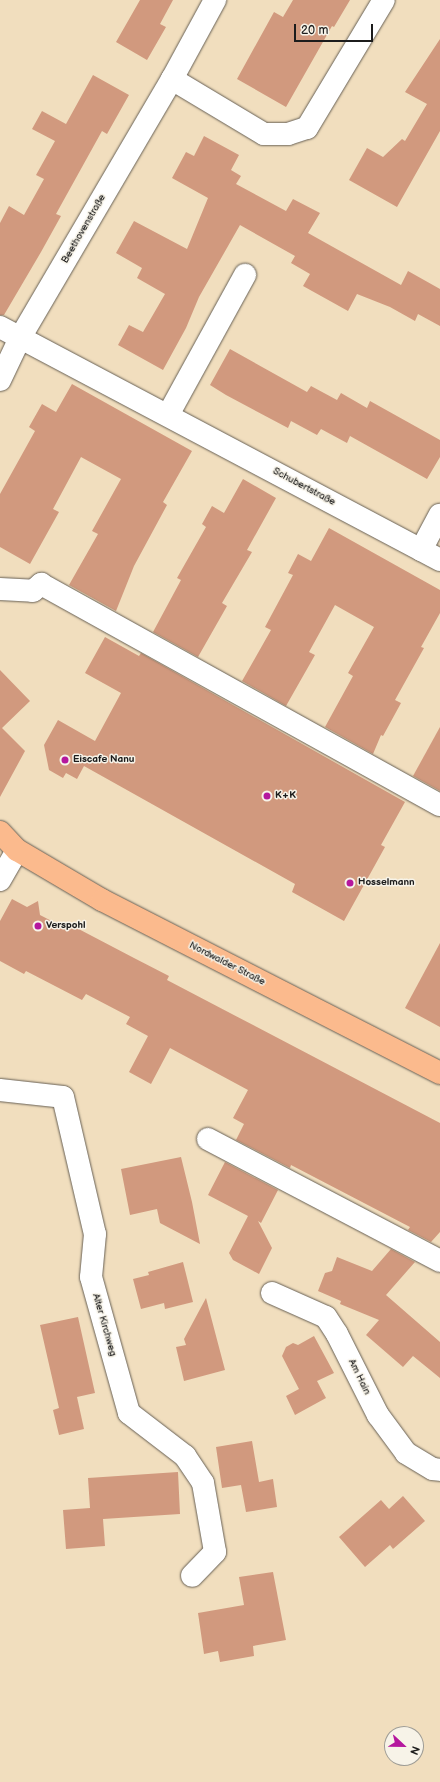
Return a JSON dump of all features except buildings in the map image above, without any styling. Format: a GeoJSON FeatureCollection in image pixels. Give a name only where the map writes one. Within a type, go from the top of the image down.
{"type":"FeatureCollection","features":[{"type":"Feature","properties":{"kind":"main road","name":"Nordwalder Straße"},"geometry":{"type":"LineString","coordinates":[[0,832],[17,850],[102,900],[440,1073]]}},
{"type":"Feature","properties":{"kind":"street","name":"Beethovenstraße"},"geometry":{"type":"LineString","coordinates":[[0,380],[20,338],[172,79],[215,0]]}},
{"type":"Feature","properties":{"kind":"street"},"geometry":{"type":"LineString","coordinates":[[172,79],[264,134],[288,134],[307,128],[384,0]]}},
{"type":"Feature","properties":{"kind":"street"},"geometry":{"type":"LineString","coordinates":[[168,415],[245,275]]}},
{"type":"Feature","properties":{"kind":"street","name":"Schubertstraße"},"geometry":{"type":"LineString","coordinates":[[0,326],[20,338],[431,555]]}},
{"type":"Feature","properties":{"kind":"street"},"geometry":{"type":"LineString","coordinates":[[431,555],[440,515]]}},
{"type":"Feature","properties":{"kind":"street"},"geometry":{"type":"LineString","coordinates":[[0,589],[33,591],[41,584],[440,805]]}},
{"type":"Feature","properties":{"kind":"street"},"geometry":{"type":"LineString","coordinates":[[0,880],[17,850]]}},
{"type":"Feature","properties":{"kind":"street","name":"Alter Kirchweg"},"geometry":{"type":"LineString","coordinates":[[0,1090],[63,1097],[95,1234],[91,1277],[129,1413],[185,1456],[203,1483],[215,1552],[192,1576]]}},
{"type":"Feature","properties":{"kind":"street"},"geometry":{"type":"LineString","coordinates":[[208,1139],[440,1261]]}},
{"type":"Feature","properties":{"kind":"street","name":"Am Hain"},"geometry":{"type":"LineString","coordinates":[[272,1293],[326,1316],[338,1334],[378,1415],[406,1452],[434,1469],[440,1470]]}},
{"type":"Feature","properties":{"kind":"place","name":"Eiscafe Nanu"},"geometry":{"type":"Point","coordinates":[65,760]}},
{"type":"Feature","properties":{"kind":"place","name":"K+K"},"geometry":{"type":"Point","coordinates":[267,796]}},
{"type":"Feature","properties":{"kind":"place","name":"Hosselmann"},"geometry":{"type":"Point","coordinates":[350,883]}},
{"type":"Feature","properties":{"kind":"place","name":"Verspohl"},"geometry":{"type":"Point","coordinates":[38,926]}}]}
